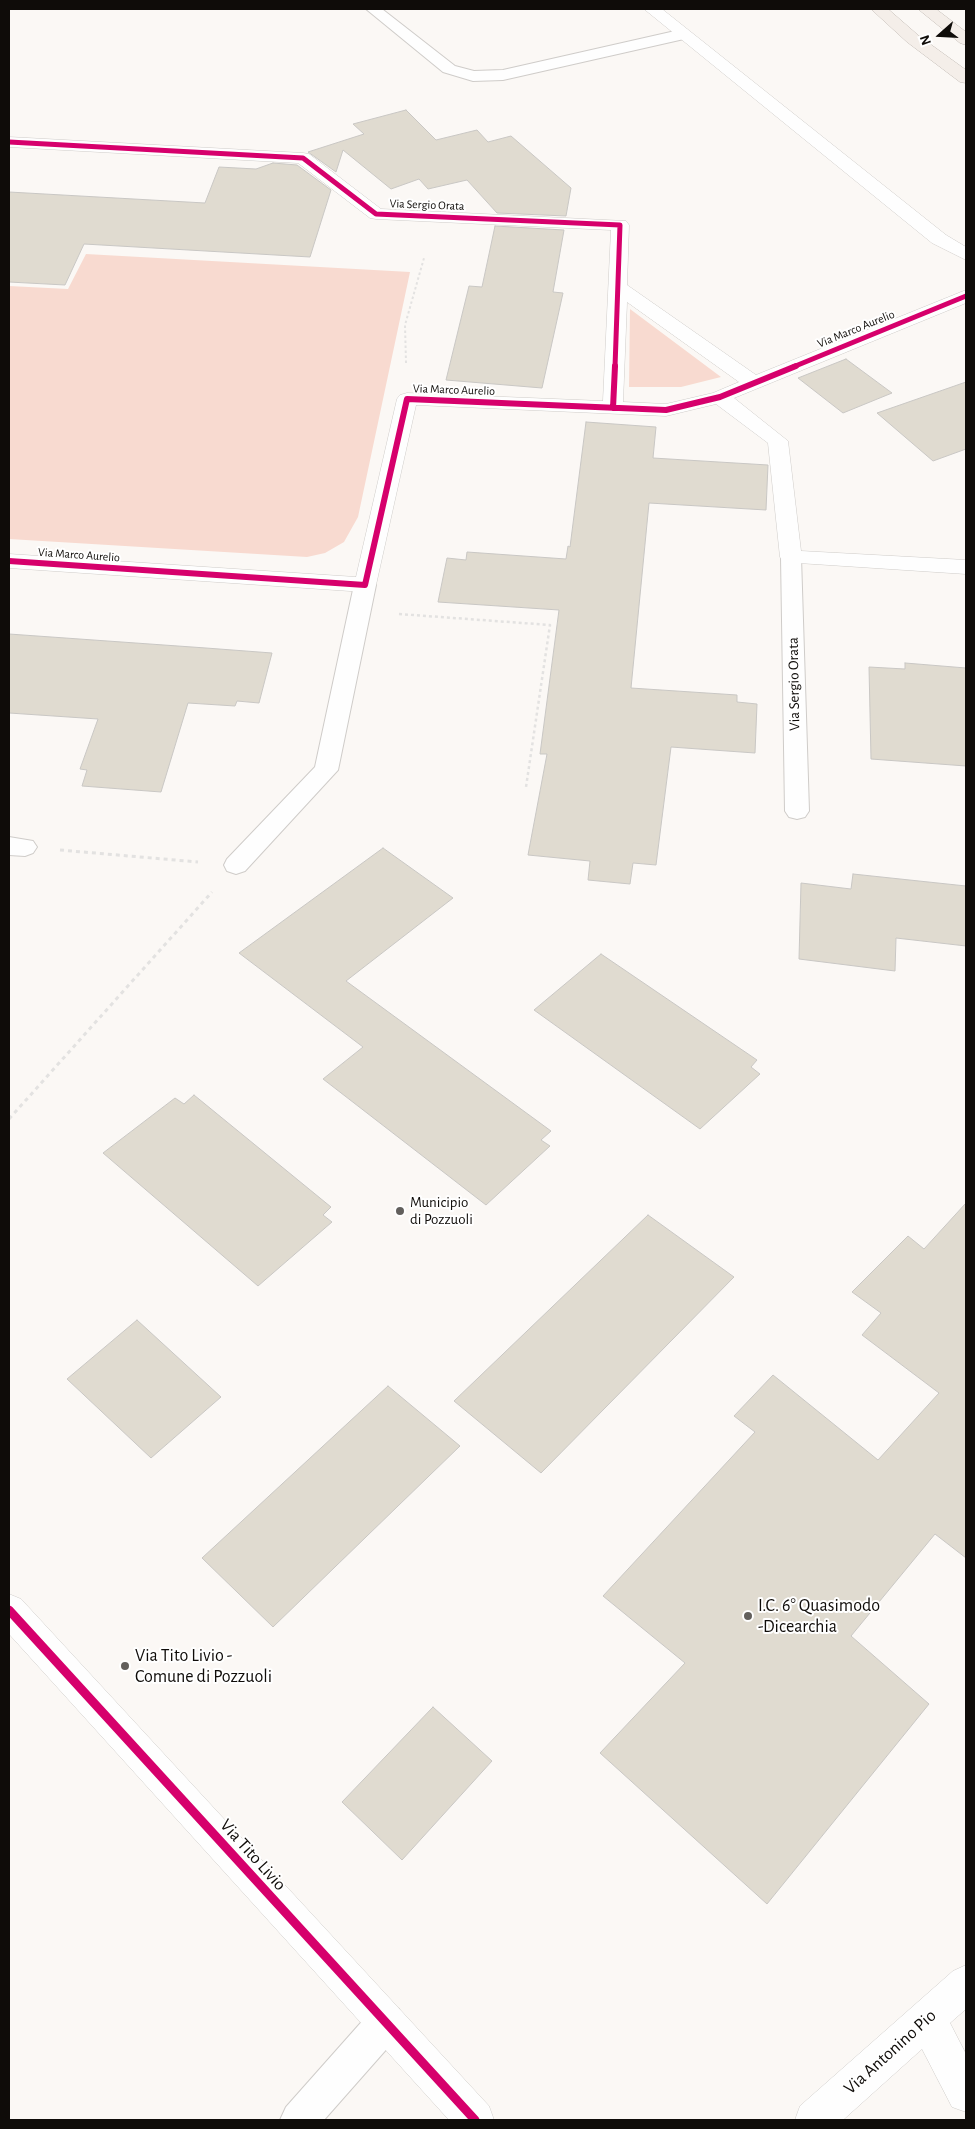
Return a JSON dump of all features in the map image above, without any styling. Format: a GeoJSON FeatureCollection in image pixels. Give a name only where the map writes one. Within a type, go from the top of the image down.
{"type":"FeatureCollection","features":[{"type":"Feature","properties":{"kind":"highway"},"geometry":{"type":"LineString","coordinates":[[879,9],[914,39],[966,78]]}},
{"type":"Feature","properties":{"kind":"highway"},"geometry":{"type":"LineString","coordinates":[[926,9],[966,40]]}},
{"type":"Feature","properties":{"kind":"street"},"geometry":{"type":"LineString","coordinates":[[652,9],[939,238],[966,254]]}},
{"type":"Feature","properties":{"kind":"street","name":"Via Sergio Orata"},"geometry":{"type":"LineString","coordinates":[[9,142],[303,158],[376,214],[620,224],[613,408]]}},
{"type":"Feature","properties":{"kind":"street"},"geometry":{"type":"LineString","coordinates":[[618,287],[754,383]]}},
{"type":"Feature","properties":{"kind":"street","name":"Via Marco Aurelio"},"geometry":{"type":"LineString","coordinates":[[9,561],[365,585],[407,399],[666,410],[720,397],[966,296]]}},
{"type":"Feature","properties":{"kind":"street","name":"Via Sergio Orata"},"geometry":{"type":"LineString","coordinates":[[720,397],[778,440],[791,558]]}},
{"type":"Feature","properties":{"kind":"street"},"geometry":{"type":"LineString","coordinates":[[791,558],[966,568]]}},
{"type":"Feature","properties":{"kind":"street","name":"Via Tito Livio"},"geometry":{"type":"LineString","coordinates":[[9,1610],[475,2120]]}},
{"type":"Feature","properties":{"kind":"street","name":"Via Antonino Pio"},"geometry":{"type":"LineString","coordinates":[[814,2120],[966,1984]]}},
{"type":"Feature","properties":{"kind":"street"},"geometry":{"type":"LineString","coordinates":[[927,2018],[966,2093]]}},
{"type":"Feature","properties":{"kind":"lane"},"geometry":{"type":"LineString","coordinates":[[373,9],[449,69],[473,76],[503,75],[684,34]]}},
{"type":"Feature","properties":{"kind":"lane","name":"Via Sergio Orata"},"geometry":{"type":"LineString","coordinates":[[791,558],[796,811]]}},
{"type":"Feature","properties":{"kind":"lane"},"geometry":{"type":"LineString","coordinates":[[236,866],[326,770],[365,585]]}},
{"type":"Feature","properties":{"kind":"lane"},"geometry":{"type":"LineString","coordinates":[[299,2120],[386,2022]]}},
{"type":"Feature","properties":{"kind":"path"},"geometry":{"type":"LineString","coordinates":[[405,325],[424,258]]}},
{"type":"Feature","properties":{"kind":"path"},"geometry":{"type":"LineString","coordinates":[[360,611],[550,625],[526,787]]}},
{"type":"Feature","properties":{"kind":"path"},"geometry":{"type":"LineString","coordinates":[[17,847],[236,866]]}},
{"type":"Feature","properties":{"kind":"path"},"geometry":{"type":"LineString","coordinates":[[9,1119],[236,866]]}},
{"type":"Feature","properties":{"kind":"shaded area"},"geometry":{"type":"Polygon","coordinates":[[[86,254],[410,272],[358,517],[344,542],[325,553],[307,557],[9,539],[9,286],[68,289],[86,254]]]}},
{"type":"Feature","properties":{"kind":"shaded area"},"geometry":{"type":"Polygon","coordinates":[[[630,309],[721,377],[681,387],[629,387],[630,309]]]}},
{"type":"Feature","properties":{"kind":"building"},"geometry":{"type":"Polygon","coordinates":[[[406,110],[436,140],[477,130],[488,142],[511,136],[571,188],[566,216],[497,213],[467,180],[428,189],[419,179],[391,189],[343,150],[336,172],[308,152],[364,134],[353,124],[406,110]]]}},
{"type":"Feature","properties":{"kind":"building"},"geometry":{"type":"Polygon","coordinates":[[[273,163],[297,165],[331,190],[310,257],[84,244],[65,285],[9,282],[9,192],[205,203],[219,167],[256,169],[273,163]]]}},
{"type":"Feature","properties":{"kind":"building"},"geometry":{"type":"Polygon","coordinates":[[[495,226],[564,230],[553,292],[563,293],[542,388],[446,380],[469,286],[482,287],[495,226]]]}},
{"type":"Feature","properties":{"kind":"building"},"geometry":{"type":"Polygon","coordinates":[[[846,359],[892,393],[843,413],[798,378],[846,359]]]}},
{"type":"Feature","properties":{"kind":"building"},"geometry":{"type":"Polygon","coordinates":[[[966,382],[966,449],[933,461],[877,413],[966,382]]]}},
{"type":"Feature","properties":{"kind":"building"},"geometry":{"type":"Polygon","coordinates":[[[586,422],[656,427],[653,458],[768,465],[766,510],[649,503],[631,688],[737,695],[737,702],[757,704],[755,753],[671,747],[656,865],[633,863],[630,884],[588,880],[590,861],[528,855],[547,754],[540,754],[559,610],[438,602],[447,558],[466,560],[467,552],[566,559],[568,546],[570,547],[586,422]]]}},
{"type":"Feature","properties":{"kind":"building"},"geometry":{"type":"Polygon","coordinates":[[[9,634],[272,653],[259,703],[237,701],[235,706],[188,703],[161,792],[82,786],[87,770],[80,769],[98,719],[9,713],[9,634]]]}},
{"type":"Feature","properties":{"kind":"building"},"geometry":{"type":"Polygon","coordinates":[[[905,663],[966,668],[966,766],[871,759],[869,667],[905,669],[905,663]]]}},
{"type":"Feature","properties":{"kind":"building"},"geometry":{"type":"Polygon","coordinates":[[[383,848],[453,898],[346,981],[551,1131],[541,1140],[550,1146],[486,1205],[323,1079],[363,1047],[239,953],[383,848]]]}},
{"type":"Feature","properties":{"kind":"building"},"geometry":{"type":"Polygon","coordinates":[[[853,874],[966,886],[966,946],[896,938],[895,971],[799,959],[801,883],[851,889],[853,874]]]}},
{"type":"Feature","properties":{"kind":"building"},"geometry":{"type":"Polygon","coordinates":[[[601,954],[757,1060],[751,1067],[760,1074],[700,1129],[534,1010],[601,954]]]}},
{"type":"Feature","properties":{"kind":"building"},"geometry":{"type":"Polygon","coordinates":[[[194,1095],[331,1207],[323,1215],[332,1222],[258,1286],[103,1153],[175,1098],[184,1104],[194,1095]]]}},
{"type":"Feature","properties":{"kind":"building","name":"I.C. 6° Quasimodo -Dicearchia"},"geometry":{"type":"Polygon","coordinates":[[[966,1203],[966,1558],[935,1534],[851,1636],[929,1704],[767,1904],[600,1753],[685,1663],[603,1596],[755,1432],[734,1416],[773,1375],[878,1460],[939,1393],[862,1335],[881,1313],[852,1292],[908,1236],[924,1249],[966,1203]]]}},
{"type":"Feature","properties":{"kind":"building"},"geometry":{"type":"Polygon","coordinates":[[[648,1215],[734,1277],[541,1473],[454,1401],[648,1215]]]}},
{"type":"Feature","properties":{"kind":"building"},"geometry":{"type":"Polygon","coordinates":[[[137,1320],[221,1397],[151,1458],[67,1379],[137,1320]]]}},
{"type":"Feature","properties":{"kind":"building"},"geometry":{"type":"Polygon","coordinates":[[[388,1386],[460,1446],[273,1627],[202,1558],[388,1386]]]}},
{"type":"Feature","properties":{"kind":"building"},"geometry":{"type":"Polygon","coordinates":[[[433,1707],[492,1761],[402,1860],[342,1802],[433,1707]]]}},
{"type":"Feature","properties":{"kind":"cycle path"},"geometry":{"type":"LineString","coordinates":[[9,142],[303,158],[376,214],[620,225],[613,408]]}},
{"type":"Feature","properties":{"kind":"cycle path"},"geometry":{"type":"LineString","coordinates":[[9,561],[365,585],[407,399],[666,410],[720,397],[966,296]]}},
{"type":"Feature","properties":{"kind":"cycle path"},"geometry":{"type":"LineString","coordinates":[[9,1610],[475,2120]]}},
{"type":"Feature","properties":{"kind":"place","name":"Municipio di Pozzuoli"},"geometry":{"type":"Point","coordinates":[400,1211]}},
{"type":"Feature","properties":{"kind":"place","name":"I.C. 6° Quasimodo -Dicearchia"},"geometry":{"type":"Point","coordinates":[748,1616]}},
{"type":"Feature","properties":{"kind":"place","name":"Via Tito Livio - Comune di Pozzuoli"},"geometry":{"type":"Point","coordinates":[125,1666]}}]}
